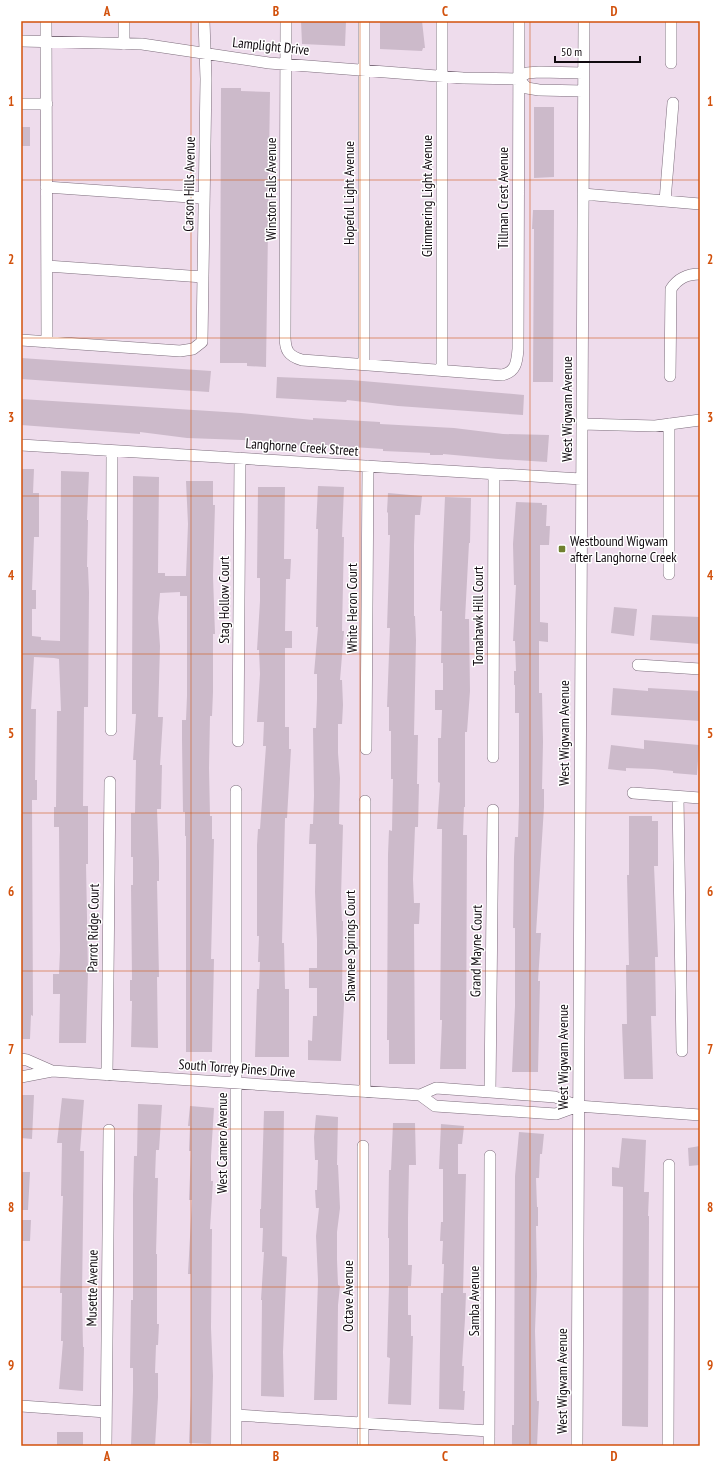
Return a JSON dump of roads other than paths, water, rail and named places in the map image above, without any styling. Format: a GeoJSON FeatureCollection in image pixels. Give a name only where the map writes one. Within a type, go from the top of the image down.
{"type":"FeatureCollection","features":[{"type":"Feature","properties":{"kind":"street"},"geometry":{"type":"LineString","coordinates":[[21,340],[47,342],[46,21]]}},
{"type":"Feature","properties":{"kind":"street"},"geometry":{"type":"LineString","coordinates":[[124,21],[124,44]]}},
{"type":"Feature","properties":{"kind":"street","name":"Carson Hills Avenue"},"geometry":{"type":"LineString","coordinates":[[47,342],[180,351],[193,350],[202,342],[206,80],[203,53],[204,21]]}},
{"type":"Feature","properties":{"kind":"street","name":"Winston Falls Avenue"},"geometry":{"type":"LineString","coordinates":[[286,21],[285,345],[290,356],[302,360],[364,364]]}},
{"type":"Feature","properties":{"kind":"street","name":"Hopeful Light Avenue"},"geometry":{"type":"LineString","coordinates":[[364,21],[364,364]]}},
{"type":"Feature","properties":{"kind":"street","name":"Glimmering Light Avenue"},"geometry":{"type":"LineString","coordinates":[[442,21],[442,370]]}},
{"type":"Feature","properties":{"kind":"street","name":"Tillman Crest Avenue"},"geometry":{"type":"LineString","coordinates":[[442,370],[502,375],[510,373],[517,360],[518,21]]}},
{"type":"Feature","properties":{"kind":"street","name":"West Wigwam Avenue"},"geometry":{"type":"LineString","coordinates":[[577,1446],[584,21]]}},
{"type":"Feature","properties":{"kind":"street"},"geometry":{"type":"LineString","coordinates":[[670,63],[671,21]]}},
{"type":"Feature","properties":{"kind":"street","name":"Lamplight Drive"},"geometry":{"type":"LineString","coordinates":[[21,41],[142,44],[286,64],[442,77],[518,79],[527,73],[583,73]]}},
{"type":"Feature","properties":{"kind":"street"},"geometry":{"type":"LineString","coordinates":[[518,79],[527,88],[539,90],[583,91]]}},
{"type":"Feature","properties":{"kind":"street"},"geometry":{"type":"LineString","coordinates":[[665,201],[673,103]]}},
{"type":"Feature","properties":{"kind":"street"},"geometry":{"type":"LineString","coordinates":[[21,104],[46,104]]}},
{"type":"Feature","properties":{"kind":"street"},"geometry":{"type":"LineString","coordinates":[[46,186],[204,198]]}},
{"type":"Feature","properties":{"kind":"street"},"geometry":{"type":"LineString","coordinates":[[583,194],[700,204]]}},
{"type":"Feature","properties":{"kind":"street"},"geometry":{"type":"LineString","coordinates":[[47,266],[204,277]]}},
{"type":"Feature","properties":{"kind":"street"},"geometry":{"type":"LineString","coordinates":[[670,376],[669,297],[671,289],[679,279],[687,275],[700,274]]}},
{"type":"Feature","properties":{"kind":"street"},"geometry":{"type":"LineString","coordinates":[[364,364],[442,370]]}},
{"type":"Feature","properties":{"kind":"street"},"geometry":{"type":"LineString","coordinates":[[582,424],[655,426],[700,420]]}},
{"type":"Feature","properties":{"kind":"street"},"geometry":{"type":"LineString","coordinates":[[669,424],[669,574]]}},
{"type":"Feature","properties":{"kind":"street","name":"Langhorne Creek Street"},"geometry":{"type":"LineString","coordinates":[[21,445],[581,479]]}},
{"type":"Feature","properties":{"kind":"street"},"geometry":{"type":"LineString","coordinates":[[111,730],[112,451]]}},
{"type":"Feature","properties":{"kind":"street","name":"Stag Hollow Court"},"geometry":{"type":"LineString","coordinates":[[238,741],[240,458]]}},
{"type":"Feature","properties":{"kind":"street","name":"White Heron Court"},"geometry":{"type":"LineString","coordinates":[[366,749],[368,466]]}},
{"type":"Feature","properties":{"kind":"street","name":"Tomahawk Hill Court"},"geometry":{"type":"LineString","coordinates":[[493,757],[494,474]]}},
{"type":"Feature","properties":{"kind":"street"},"geometry":{"type":"LineString","coordinates":[[638,665],[700,669]]}},
{"type":"Feature","properties":{"kind":"street","name":"Parrot Ridge Court"},"geometry":{"type":"LineString","coordinates":[[107,1075],[110,782]]}},
{"type":"Feature","properties":{"kind":"street","name":"West Camero Avenue"},"geometry":{"type":"LineString","coordinates":[[236,791],[236,1446]]}},
{"type":"Feature","properties":{"kind":"street"},"geometry":{"type":"LineString","coordinates":[[632,793],[700,798]]}},
{"type":"Feature","properties":{"kind":"street"},"geometry":{"type":"LineString","coordinates":[[678,797],[682,1051]]}},
{"type":"Feature","properties":{"kind":"street","name":"Shawnee Springs Court"},"geometry":{"type":"LineString","coordinates":[[365,1092],[366,801]]}},
{"type":"Feature","properties":{"kind":"street","name":"Grand Mayne Court"},"geometry":{"type":"LineString","coordinates":[[490,1092],[492,810]]}},
{"type":"Feature","properties":{"kind":"street","name":"South Torrey Pines Drive"},"geometry":{"type":"LineString","coordinates":[[21,1059],[27,1060],[52,1071]]}},
{"type":"Feature","properties":{"kind":"street","name":"South Torrey Pines Drive"},"geometry":{"type":"LineString","coordinates":[[21,1077],[52,1071],[420,1095],[436,1088],[556,1097],[578,1106],[700,1115]]}},
{"type":"Feature","properties":{"kind":"street","name":"South Torrey Pines Drive"},"geometry":{"type":"LineString","coordinates":[[420,1095],[435,1106],[449,1107],[556,1114],[578,1106]]}},
{"type":"Feature","properties":{"kind":"street","name":"Musette Avenue"},"geometry":{"type":"LineString","coordinates":[[106,1446],[109,1130]]}},
{"type":"Feature","properties":{"kind":"street","name":"Octave Avenue"},"geometry":{"type":"LineString","coordinates":[[363,1146],[363,1446]]}},
{"type":"Feature","properties":{"kind":"street","name":"Samba Avenue"},"geometry":{"type":"LineString","coordinates":[[489,1446],[490,1156]]}},
{"type":"Feature","properties":{"kind":"street"},"geometry":{"type":"LineString","coordinates":[[668,1446],[669,1165]]}},
{"type":"Feature","properties":{"kind":"street"},"geometry":{"type":"LineString","coordinates":[[21,1406],[106,1412]]}},
{"type":"Feature","properties":{"kind":"street"},"geometry":{"type":"LineString","coordinates":[[236,1415],[489,1431]]}},
{"type":"Feature","properties":{"kind":"place","name":"Westbound Wigwam after Langhorne Creek"},"geometry":{"type":"Point","coordinates":[562,549]}}]}
